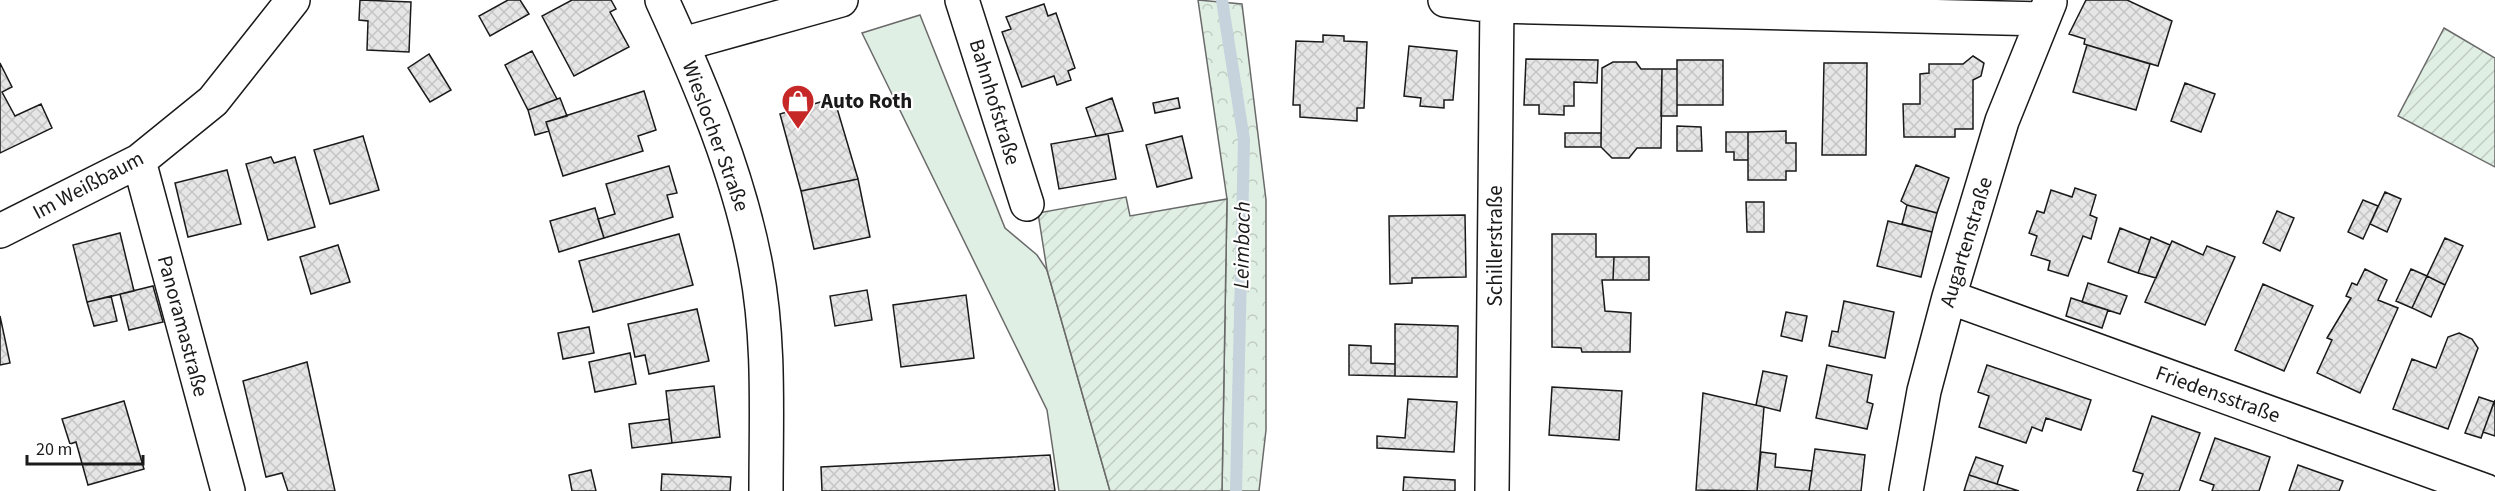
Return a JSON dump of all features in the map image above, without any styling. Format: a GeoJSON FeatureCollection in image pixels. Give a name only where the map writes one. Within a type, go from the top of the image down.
{"type":"FeatureCollection","features":[{"type":"Feature","properties":{"kind":"street","name":"Im Weißbaum"},"geometry":{"type":"LineString","coordinates":[[0,231],[139,161],[213,101],[293,0]]}},
{"type":"Feature","properties":{"kind":"street","name":"Wieslocher Straße"},"geometry":{"type":"LineString","coordinates":[[662,0],[683,44],[741,199],[756,269],[766,351],[766,491]]}},
{"type":"Feature","properties":{"kind":"street"},"geometry":{"type":"LineString","coordinates":[[683,44],[841,0]]}},
{"type":"Feature","properties":{"kind":"street","name":"Bahnhofstraße"},"geometry":{"type":"LineString","coordinates":[[963,0],[1027,204]]}},
{"type":"Feature","properties":{"kind":"street"},"geometry":{"type":"LineString","coordinates":[[1445,0],[1497,3],[2046,9]]}},
{"type":"Feature","properties":{"kind":"street","name":"Schillerstraße"},"geometry":{"type":"LineString","coordinates":[[1492,491],[1497,3]]}},
{"type":"Feature","properties":{"kind":"street","name":"Augartenstraße"},"geometry":{"type":"LineString","coordinates":[[1906,491],[1924,391],[1949,297],[2002,121],[2046,9]]}},
{"type":"Feature","properties":{"kind":"street","name":"Panoramastraße"},"geometry":{"type":"LineString","coordinates":[[139,161],[228,491]]}},
{"type":"Feature","properties":{"kind":"street","name":"Friedensstraße"},"geometry":{"type":"LineString","coordinates":[[1949,297],[2486,491]]}},
{"type":"Feature","properties":{"kind":"green space"},"geometry":{"type":"Polygon","coordinates":[[[1198,0],[1242,4],[1266,200],[1266,430],[1259,491],[1222,491],[1227,199],[1198,0]]]}},
{"type":"Feature","properties":{"kind":"green space"},"geometry":{"type":"Polygon","coordinates":[[[920,15],[1005,228],[1037,255],[1047,270],[1110,491],[1059,491],[1047,410],[862,33],[920,15]]]}},
{"type":"Feature","properties":{"kind":"green space"},"geometry":{"type":"Polygon","coordinates":[[[2444,28],[2495,58],[2495,167],[2398,116],[2444,28]]]}},
{"type":"Feature","properties":{"kind":"green space"},"geometry":{"type":"Polygon","coordinates":[[[1126,197],[1130,216],[1227,199],[1222,491],[1110,491],[1047,270],[1038,213],[1126,197]]]}},
{"type":"Feature","properties":{"kind":"building"},"geometry":{"type":"Polygon","coordinates":[[[360,0],[411,2],[409,52],[367,50],[368,21],[359,20],[360,0]]]}},
{"type":"Feature","properties":{"kind":"building"},"geometry":{"type":"Polygon","coordinates":[[[508,0],[520,0],[529,14],[490,36],[479,16],[508,0]]]}},
{"type":"Feature","properties":{"kind":"building"},"geometry":{"type":"Polygon","coordinates":[[[572,0],[611,0],[616,9],[610,12],[629,47],[574,76],[542,16],[572,0]]]}},
{"type":"Feature","properties":{"kind":"building"},"geometry":{"type":"Polygon","coordinates":[[[2086,0],[2127,0],[2172,21],[2158,66],[2084,44],[2085,39],[2069,34],[2086,0]]]}},
{"type":"Feature","properties":{"kind":"building"},"geometry":{"type":"Polygon","coordinates":[[[1044,4],[1048,16],[1056,13],[1075,68],[1068,71],[1071,80],[1057,85],[1054,76],[1022,87],[1002,32],[1011,29],[1006,17],[1044,4]]]}},
{"type":"Feature","properties":{"kind":"building"},"geometry":{"type":"Polygon","coordinates":[[[1323,35],[1344,36],[1344,41],[1367,42],[1364,108],[1357,108],[1357,121],[1300,117],[1300,105],[1293,105],[1296,41],[1323,42],[1323,35]]]}},
{"type":"Feature","properties":{"kind":"building"},"geometry":{"type":"Polygon","coordinates":[[[2087,45],[2150,64],[2136,110],[2073,92],[2087,45]]]}},
{"type":"Feature","properties":{"kind":"building"},"geometry":{"type":"Polygon","coordinates":[[[1409,46],[1457,51],[1453,100],[1444,100],[1444,108],[1420,106],[1421,98],[1404,96],[1409,46]]]}},
{"type":"Feature","properties":{"kind":"building"},"geometry":{"type":"Polygon","coordinates":[[[532,51],[557,99],[528,110],[505,65],[532,51]]]}},
{"type":"Feature","properties":{"kind":"building"},"geometry":{"type":"Polygon","coordinates":[[[429,54],[451,90],[430,102],[408,68],[429,54]]]}},
{"type":"Feature","properties":{"kind":"building"},"geometry":{"type":"Polygon","coordinates":[[[1973,56],[1984,63],[1981,76],[1973,80],[1973,129],[1955,129],[1955,137],[1904,137],[1903,104],[1920,104],[1920,74],[1929,73],[1929,64],[1963,64],[1973,56]]]}},
{"type":"Feature","properties":{"kind":"building"},"geometry":{"type":"Polygon","coordinates":[[[1526,59],[1598,60],[1597,83],[1574,82],[1574,106],[1564,106],[1564,115],[1539,114],[1539,105],[1524,105],[1526,59]]]}},
{"type":"Feature","properties":{"kind":"building"},"geometry":{"type":"Polygon","coordinates":[[[1677,60],[1723,60],[1723,105],[1677,105],[1677,60]]]}},
{"type":"Feature","properties":{"kind":"building"},"geometry":{"type":"Polygon","coordinates":[[[1613,62],[1636,62],[1641,69],[1662,69],[1661,148],[1637,148],[1629,158],[1612,158],[1601,147],[1602,68],[1613,62]]]}},
{"type":"Feature","properties":{"kind":"building"},"geometry":{"type":"Polygon","coordinates":[[[0,63],[12,87],[2,92],[15,116],[41,104],[52,128],[0,153],[0,63]]]}},
{"type":"Feature","properties":{"kind":"building"},"geometry":{"type":"Polygon","coordinates":[[[1824,63],[1867,63],[1866,155],[1822,155],[1824,63]]]}},
{"type":"Feature","properties":{"kind":"building"},"geometry":{"type":"Polygon","coordinates":[[[1662,69],[1677,69],[1677,116],[1661,116],[1662,69]]]}},
{"type":"Feature","properties":{"kind":"building"},"geometry":{"type":"Polygon","coordinates":[[[2185,83],[2215,94],[2201,132],[2171,121],[2185,83]]]}},
{"type":"Feature","properties":{"kind":"building"},"geometry":{"type":"Polygon","coordinates":[[[644,91],[656,130],[638,136],[643,151],[563,176],[546,122],[644,91]]]}},
{"type":"Feature","properties":{"kind":"building"},"geometry":{"type":"Polygon","coordinates":[[[560,98],[567,116],[546,122],[549,131],[535,135],[528,110],[560,98]]]}},
{"type":"Feature","properties":{"kind":"building"},"geometry":{"type":"Polygon","coordinates":[[[834,98],[858,179],[801,191],[780,114],[834,98]]]}},
{"type":"Feature","properties":{"kind":"building"},"geometry":{"type":"Polygon","coordinates":[[[1112,98],[1123,131],[1096,136],[1086,108],[1112,98]]]}},
{"type":"Feature","properties":{"kind":"building"},"geometry":{"type":"Polygon","coordinates":[[[1178,98],[1180,108],[1155,113],[1153,103],[1178,98]]]}},
{"type":"Feature","properties":{"kind":"building"},"geometry":{"type":"Polygon","coordinates":[[[1677,126],[1701,127],[1702,151],[1677,151],[1677,126]]]}},
{"type":"Feature","properties":{"kind":"building"},"geometry":{"type":"Polygon","coordinates":[[[1786,131],[1786,143],[1796,143],[1796,171],[1786,171],[1786,180],[1748,180],[1748,132],[1786,131]]]}},
{"type":"Feature","properties":{"kind":"building"},"geometry":{"type":"Polygon","coordinates":[[[1726,132],[1748,132],[1748,160],[1734,160],[1734,152],[1726,152],[1726,132]]]}},
{"type":"Feature","properties":{"kind":"building"},"geometry":{"type":"Polygon","coordinates":[[[1565,133],[1601,133],[1601,147],[1565,147],[1565,133]]]}},
{"type":"Feature","properties":{"kind":"building"},"geometry":{"type":"Polygon","coordinates":[[[1108,134],[1116,179],[1059,189],[1051,144],[1108,134]]]}},
{"type":"Feature","properties":{"kind":"building"},"geometry":{"type":"Polygon","coordinates":[[[363,136],[379,190],[330,204],[314,150],[363,136]]]}},
{"type":"Feature","properties":{"kind":"building"},"geometry":{"type":"Polygon","coordinates":[[[1182,136],[1192,178],[1157,187],[1146,145],[1182,136]]]}},
{"type":"Feature","properties":{"kind":"building"},"geometry":{"type":"Polygon","coordinates":[[[271,157],[274,163],[295,157],[315,227],[268,240],[246,164],[271,157]]]}},
{"type":"Feature","properties":{"kind":"building"},"geometry":{"type":"Polygon","coordinates":[[[1916,165],[1949,178],[1937,213],[1907,205],[1901,201],[1916,165]]]}},
{"type":"Feature","properties":{"kind":"building"},"geometry":{"type":"Polygon","coordinates":[[[669,166],[677,193],[667,195],[673,217],[604,238],[598,219],[615,214],[606,184],[669,166]]]}},
{"type":"Feature","properties":{"kind":"building"},"geometry":{"type":"Polygon","coordinates":[[[227,170],[241,224],[188,237],[175,183],[227,170]]]}},
{"type":"Feature","properties":{"kind":"building"},"geometry":{"type":"Polygon","coordinates":[[[858,179],[870,237],[814,249],[801,191],[858,179]]]}},
{"type":"Feature","properties":{"kind":"building"},"geometry":{"type":"Polygon","coordinates":[[[2075,188],[2096,195],[2090,215],[2097,218],[2091,239],[2083,236],[2068,276],[2048,270],[2050,261],[2031,255],[2037,236],[2029,233],[2037,211],[2044,213],[2051,190],[2072,197],[2075,188]]]}},
{"type":"Feature","properties":{"kind":"building"},"geometry":{"type":"Polygon","coordinates":[[[2385,192],[2401,199],[2387,232],[2370,224],[2385,192]]]}},
{"type":"Feature","properties":{"kind":"building"},"geometry":{"type":"Polygon","coordinates":[[[2363,200],[2378,206],[2363,239],[2348,232],[2363,200]]]}},
{"type":"Feature","properties":{"kind":"building"},"geometry":{"type":"Polygon","coordinates":[[[1746,202],[1764,202],[1764,232],[1747,232],[1746,202]]]}},
{"type":"Feature","properties":{"kind":"building"},"geometry":{"type":"Polygon","coordinates":[[[1907,205],[1937,213],[1932,232],[1902,224],[1907,205]]]}},
{"type":"Feature","properties":{"kind":"building"},"geometry":{"type":"Polygon","coordinates":[[[595,208],[604,238],[559,252],[550,221],[595,208]]]}},
{"type":"Feature","properties":{"kind":"building"},"geometry":{"type":"Polygon","coordinates":[[[2277,211],[2294,218],[2280,251],[2263,243],[2277,211]]]}},
{"type":"Feature","properties":{"kind":"building"},"geometry":{"type":"Polygon","coordinates":[[[1465,215],[1466,277],[1412,278],[1412,283],[1390,284],[1389,216],[1465,215]]]}},
{"type":"Feature","properties":{"kind":"building"},"geometry":{"type":"Polygon","coordinates":[[[1888,221],[1932,232],[1921,277],[1877,266],[1888,221]]]}},
{"type":"Feature","properties":{"kind":"building"},"geometry":{"type":"Polygon","coordinates":[[[2120,228],[2150,240],[2138,273],[2108,262],[2120,228]]]}},
{"type":"Feature","properties":{"kind":"building"},"geometry":{"type":"Polygon","coordinates":[[[120,233],[134,291],[87,302],[73,245],[120,233]]]}},
{"type":"Feature","properties":{"kind":"building"},"geometry":{"type":"Polygon","coordinates":[[[679,234],[693,285],[593,312],[579,261],[679,234]]]}},
{"type":"Feature","properties":{"kind":"building"},"geometry":{"type":"Polygon","coordinates":[[[1552,234],[1596,234],[1596,257],[1614,257],[1613,280],[1602,280],[1605,311],[1631,313],[1630,352],[1582,352],[1581,348],[1552,347],[1552,234]]]}},
{"type":"Feature","properties":{"kind":"building"},"geometry":{"type":"Polygon","coordinates":[[[2151,237],[2170,245],[2156,278],[2138,273],[2151,237]]]}},
{"type":"Feature","properties":{"kind":"building"},"geometry":{"type":"Polygon","coordinates":[[[2445,238],[2463,246],[2445,285],[2427,276],[2445,238]]]}},
{"type":"Feature","properties":{"kind":"building"},"geometry":{"type":"Polygon","coordinates":[[[2172,241],[2203,255],[2207,246],[2235,257],[2205,325],[2145,302],[2172,241]]]}},
{"type":"Feature","properties":{"kind":"building"},"geometry":{"type":"Polygon","coordinates":[[[338,245],[350,282],[311,294],[300,257],[338,245]]]}},
{"type":"Feature","properties":{"kind":"building"},"geometry":{"type":"Polygon","coordinates":[[[1614,257],[1649,257],[1649,280],[1613,280],[1614,257]]]}},
{"type":"Feature","properties":{"kind":"building"},"geometry":{"type":"Polygon","coordinates":[[[2365,269],[2387,280],[2378,300],[2398,308],[2360,393],[2317,373],[2332,340],[2327,338],[2351,298],[2346,296],[2352,283],[2357,285],[2365,269]]]}},
{"type":"Feature","properties":{"kind":"building"},"geometry":{"type":"Polygon","coordinates":[[[2411,269],[2427,276],[2412,308],[2396,301],[2411,269]]]}},
{"type":"Feature","properties":{"kind":"building"},"geometry":{"type":"Polygon","coordinates":[[[2427,276],[2445,285],[2431,317],[2412,308],[2427,276]]]}},
{"type":"Feature","properties":{"kind":"building"},"geometry":{"type":"Polygon","coordinates":[[[2088,283],[2127,296],[2120,314],[2082,302],[2088,283]]]}},
{"type":"Feature","properties":{"kind":"building"},"geometry":{"type":"Polygon","coordinates":[[[2263,284],[2313,306],[2284,371],[2235,350],[2263,284]]]}},
{"type":"Feature","properties":{"kind":"building"},"geometry":{"type":"Polygon","coordinates":[[[153,286],[163,322],[129,330],[120,294],[153,286]]]}},
{"type":"Feature","properties":{"kind":"building"},"geometry":{"type":"Polygon","coordinates":[[[867,290],[872,320],[835,326],[830,296],[867,290]]]}},
{"type":"Feature","properties":{"kind":"building"},"geometry":{"type":"Polygon","coordinates":[[[966,295],[974,358],[901,367],[893,305],[966,295]]]}},
{"type":"Feature","properties":{"kind":"building"},"geometry":{"type":"Polygon","coordinates":[[[111,296],[117,321],[94,326],[87,302],[111,296]]]}},
{"type":"Feature","properties":{"kind":"building"},"geometry":{"type":"Polygon","coordinates":[[[2071,298],[2108,310],[2102,328],[2066,316],[2071,298]]]}},
{"type":"Feature","properties":{"kind":"building"},"geometry":{"type":"Polygon","coordinates":[[[1844,301],[1894,312],[1885,358],[1829,346],[1832,331],[1838,332],[1844,301]]]}},
{"type":"Feature","properties":{"kind":"building"},"geometry":{"type":"Polygon","coordinates":[[[697,309],[709,361],[649,374],[645,355],[635,357],[628,324],[697,309]]]}},
{"type":"Feature","properties":{"kind":"building"},"geometry":{"type":"Polygon","coordinates":[[[1786,312],[1807,316],[1802,341],[1781,336],[1786,312]]]}},
{"type":"Feature","properties":{"kind":"building"},"geometry":{"type":"Polygon","coordinates":[[[0,316],[10,363],[0,365],[0,316]]]}},
{"type":"Feature","properties":{"kind":"building"},"geometry":{"type":"Polygon","coordinates":[[[1395,324],[1458,326],[1457,377],[1395,376],[1395,324]]]}},
{"type":"Feature","properties":{"kind":"building"},"geometry":{"type":"Polygon","coordinates":[[[589,327],[594,353],[563,359],[558,333],[589,327]]]}},
{"type":"Feature","properties":{"kind":"building"},"geometry":{"type":"Polygon","coordinates":[[[2459,333],[2472,339],[2478,348],[2448,429],[2393,409],[2412,359],[2436,368],[2448,337],[2459,333]]]}},
{"type":"Feature","properties":{"kind":"building"},"geometry":{"type":"Polygon","coordinates":[[[1349,345],[1371,346],[1371,363],[1395,364],[1395,376],[1349,375],[1349,345]]]}},
{"type":"Feature","properties":{"kind":"building"},"geometry":{"type":"Polygon","coordinates":[[[630,353],[636,384],[595,392],[589,362],[630,353]]]}},
{"type":"Feature","properties":{"kind":"building"},"geometry":{"type":"Polygon","coordinates":[[[307,362],[335,491],[288,491],[282,473],[266,477],[243,381],[307,362]]]}},
{"type":"Feature","properties":{"kind":"building"},"geometry":{"type":"Polygon","coordinates":[[[1827,365],[1872,375],[1867,402],[1873,404],[1867,429],[1816,418],[1827,365]]]}},
{"type":"Feature","properties":{"kind":"building"},"geometry":{"type":"Polygon","coordinates":[[[1987,365],[2091,400],[2081,430],[2046,418],[2042,431],[2032,427],[2026,443],[1979,427],[1989,396],[1978,392],[1987,365]]]}},
{"type":"Feature","properties":{"kind":"building"},"geometry":{"type":"Polygon","coordinates":[[[1763,371],[1787,376],[1780,411],[1756,405],[1763,371]]]}},
{"type":"Feature","properties":{"kind":"building"},"geometry":{"type":"Polygon","coordinates":[[[714,386],[720,437],[672,443],[666,391],[714,386]]]}},
{"type":"Feature","properties":{"kind":"building"},"geometry":{"type":"Polygon","coordinates":[[[1552,387],[1622,391],[1619,440],[1549,435],[1552,387]]]}},
{"type":"Feature","properties":{"kind":"building"},"geometry":{"type":"Polygon","coordinates":[[[1703,393],[1764,407],[1757,491],[1696,490],[1703,393]]]}},
{"type":"Feature","properties":{"kind":"building"},"geometry":{"type":"Polygon","coordinates":[[[2479,397],[2494,402],[2481,438],[2465,433],[2479,397]]]}},
{"type":"Feature","properties":{"kind":"building"},"geometry":{"type":"Polygon","coordinates":[[[1408,399],[1457,402],[1454,452],[1377,448],[1377,436],[1405,438],[1408,399]]]}},
{"type":"Feature","properties":{"kind":"building"},"geometry":{"type":"Polygon","coordinates":[[[2495,400],[2495,436],[2483,432],[2495,400]]]}},
{"type":"Feature","properties":{"kind":"building"},"geometry":{"type":"Polygon","coordinates":[[[124,401],[144,469],[88,485],[76,442],[70,444],[62,419],[124,401]]]}},
{"type":"Feature","properties":{"kind":"building"},"geometry":{"type":"Polygon","coordinates":[[[2152,416],[2200,433],[2179,491],[2137,491],[2143,474],[2133,471],[2152,416]]]}},
{"type":"Feature","properties":{"kind":"building"},"geometry":{"type":"Polygon","coordinates":[[[669,419],[672,443],[632,448],[629,424],[669,419]]]}},
{"type":"Feature","properties":{"kind":"building"},"geometry":{"type":"Polygon","coordinates":[[[2215,438],[2270,457],[2259,491],[2212,491],[2214,485],[2200,480],[2215,438]]]}},
{"type":"Feature","properties":{"kind":"building"},"geometry":{"type":"Polygon","coordinates":[[[1815,449],[1865,455],[1861,491],[1809,491],[1815,449]]]}},
{"type":"Feature","properties":{"kind":"building"},"geometry":{"type":"Polygon","coordinates":[[[1761,452],[1776,454],[1775,467],[1812,471],[1809,491],[1757,491],[1761,452]]]}},
{"type":"Feature","properties":{"kind":"building"},"geometry":{"type":"Polygon","coordinates":[[[1050,455],[1055,491],[822,491],[821,467],[1050,455]]]}},
{"type":"Feature","properties":{"kind":"building"},"geometry":{"type":"Polygon","coordinates":[[[1976,457],[2003,466],[1997,484],[1969,475],[1976,457]]]}},
{"type":"Feature","properties":{"kind":"building"},"geometry":{"type":"Polygon","coordinates":[[[2298,465],[2343,481],[2339,491],[2289,491],[2298,465]]]}},
{"type":"Feature","properties":{"kind":"building"},"geometry":{"type":"Polygon","coordinates":[[[591,470],[596,491],[572,491],[569,475],[591,470]]]}},
{"type":"Feature","properties":{"kind":"building"},"geometry":{"type":"Polygon","coordinates":[[[662,474],[731,477],[730,491],[661,491],[662,474]]]}},
{"type":"Feature","properties":{"kind":"building"},"geometry":{"type":"Polygon","coordinates":[[[1969,475],[1997,484],[2019,491],[1964,491],[1969,475]]]}},
{"type":"Feature","properties":{"kind":"building"},"geometry":{"type":"Polygon","coordinates":[[[1404,477],[1455,480],[1455,491],[1403,491],[1404,477]]]}},
{"type":"Feature","properties":{"kind":"waterway","name":"Leimbach"},"geometry":{"type":"LineString","coordinates":[[1222,0],[1244,140],[1236,491]]}},
{"type":"Feature","properties":{"kind":"place","name":"Auto Roth"},"geometry":{"type":"Point","coordinates":[798,130]}}]}
